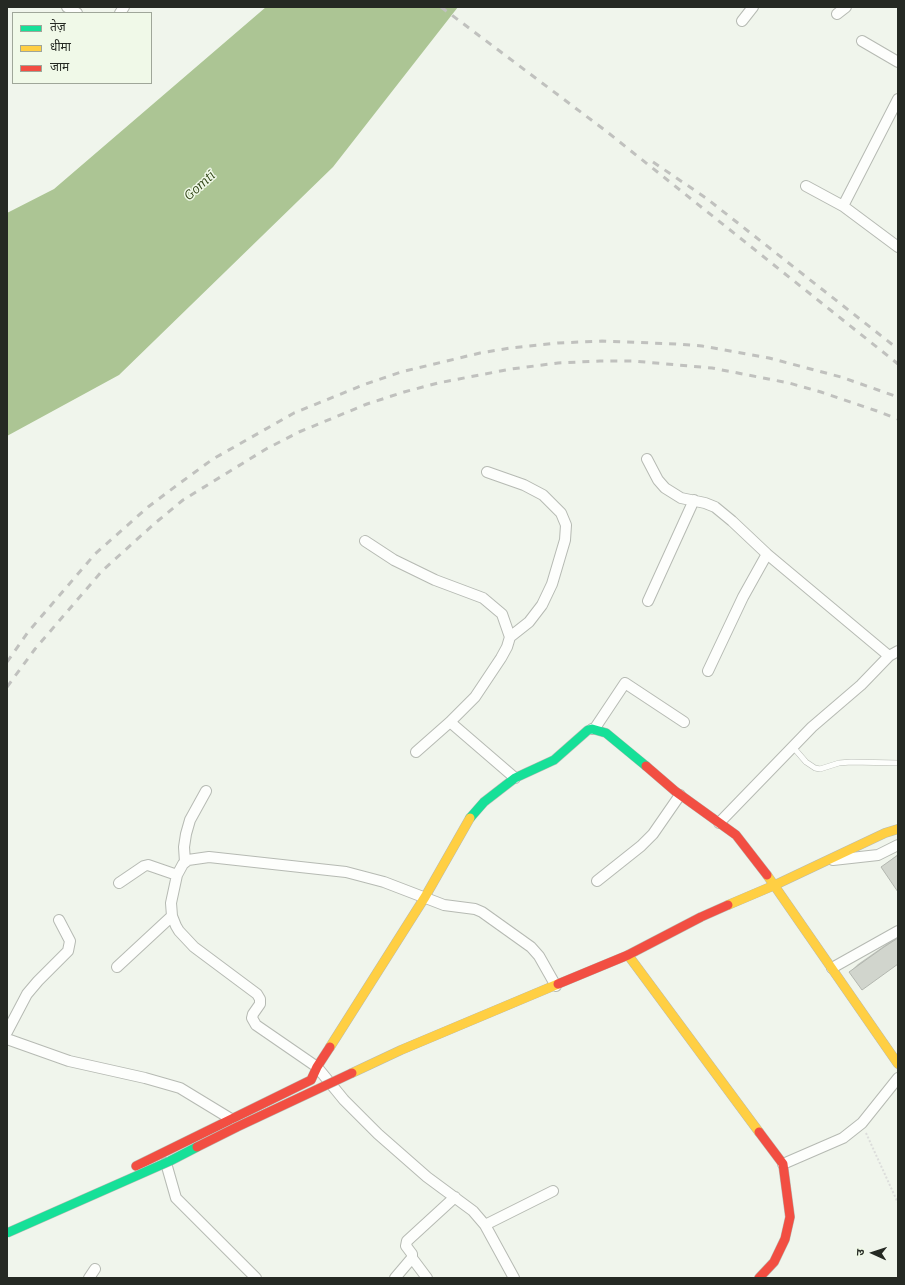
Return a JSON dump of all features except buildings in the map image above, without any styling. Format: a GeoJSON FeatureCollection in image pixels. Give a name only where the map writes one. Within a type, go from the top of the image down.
{"type":"FeatureCollection","features":[{"type":"Feature","properties":{"kind":"street"},"geometry":{"type":"LineString","coordinates":[[742,21],[753,7]]}},
{"type":"Feature","properties":{"kind":"street"},"geometry":{"type":"LineString","coordinates":[[838,14],[846,7]]}},
{"type":"Feature","properties":{"kind":"street"},"geometry":{"type":"LineString","coordinates":[[862,41],[898,62]]}},
{"type":"Feature","properties":{"kind":"street"},"geometry":{"type":"LineString","coordinates":[[843,206],[898,99]]}},
{"type":"Feature","properties":{"kind":"street"},"geometry":{"type":"LineString","coordinates":[[806,186],[843,206],[898,247]]}},
{"type":"Feature","properties":{"kind":"street"},"geometry":{"type":"LineString","coordinates":[[647,459],[658,480],[665,488],[681,498],[694,500],[715,507],[767,554],[894,654],[861,685],[812,727],[720,823]]}},
{"type":"Feature","properties":{"kind":"street"},"geometry":{"type":"LineString","coordinates":[[416,752],[450,722],[475,697],[501,658],[510,637],[529,622],[542,605],[552,584],[565,540],[566,525],[561,512],[544,495],[524,485],[488,472]]}},
{"type":"Feature","properties":{"kind":"street"},"geometry":{"type":"LineString","coordinates":[[648,601],[694,500]]}},
{"type":"Feature","properties":{"kind":"street"},"geometry":{"type":"LineString","coordinates":[[365,541],[394,560],[435,580],[483,598],[502,614],[510,637]]}},
{"type":"Feature","properties":{"kind":"street"},"geometry":{"type":"LineString","coordinates":[[708,671],[742,597],[767,554]]}},
{"type":"Feature","properties":{"kind":"street"},"geometry":{"type":"LineString","coordinates":[[136,1166],[311,1080],[317,1067],[425,897],[471,817],[484,802],[515,778],[554,760],[588,730],[595,728],[625,683],[684,722]]}},
{"type":"Feature","properties":{"kind":"street"},"geometry":{"type":"LineString","coordinates":[[450,722],[515,778]]}},
{"type":"Feature","properties":{"kind":"street"},"geometry":{"type":"LineString","coordinates":[[592,728],[606,733],[680,795],[736,835],[775,885],[898,1064]]}},
{"type":"Feature","properties":{"kind":"street"},"geometry":{"type":"LineString","coordinates":[[185,862],[184,847],[190,820],[206,791]]}},
{"type":"Feature","properties":{"kind":"street"},"geometry":{"type":"LineString","coordinates":[[597,881],[642,846],[653,834],[680,795]]}},
{"type":"Feature","properties":{"kind":"street"},"geometry":{"type":"LineString","coordinates":[[7,1233],[166,1163],[237,1127],[401,1050],[628,955],[701,917],[775,885],[898,828]]}},
{"type":"Feature","properties":{"kind":"street"},"geometry":{"type":"LineString","coordinates":[[829,859],[836,861],[878,855],[898,845]]}},
{"type":"Feature","properties":{"kind":"street"},"geometry":{"type":"LineString","coordinates":[[514,1278],[485,1225],[473,1211],[428,1177],[378,1134],[344,1100],[317,1067],[256,1025],[252,1018],[260,1004],[260,999],[257,994],[194,947],[179,931],[172,916],[171,903],[176,875],[185,862],[193,858],[209,857],[346,872],[384,882],[444,905],[474,909],[482,912],[531,947],[539,956],[556,986]]}},
{"type":"Feature","properties":{"kind":"street"},"geometry":{"type":"LineString","coordinates":[[119,883],[144,866],[148,865],[176,875]]}},
{"type":"Feature","properties":{"kind":"street"},"geometry":{"type":"LineString","coordinates":[[117,967],[172,916]]}},
{"type":"Feature","properties":{"kind":"street"},"geometry":{"type":"LineString","coordinates":[[7,1032],[27,994],[68,951],[70,941],[59,920]]}},
{"type":"Feature","properties":{"kind":"street"},"geometry":{"type":"LineString","coordinates":[[832,968],[898,931]]}},
{"type":"Feature","properties":{"kind":"street"},"geometry":{"type":"LineString","coordinates":[[628,955],[783,1164],[790,1217],[785,1239],[774,1262],[759,1278]]}},
{"type":"Feature","properties":{"kind":"street"},"geometry":{"type":"LineString","coordinates":[[7,1039],[69,1061],[145,1078],[180,1088],[231,1120]]}},
{"type":"Feature","properties":{"kind":"street"},"geometry":{"type":"LineString","coordinates":[[783,1164],[843,1138],[862,1123],[898,1078]]}},
{"type":"Feature","properties":{"kind":"street"},"geometry":{"type":"LineString","coordinates":[[166,1163],[176,1198],[256,1278]]}},
{"type":"Feature","properties":{"kind":"street"},"geometry":{"type":"LineString","coordinates":[[485,1225],[553,1191]]}},
{"type":"Feature","properties":{"kind":"street"},"geometry":{"type":"LineString","coordinates":[[427,1278],[412,1258],[412,1254],[406,1246],[408,1242],[455,1197]]}},
{"type":"Feature","properties":{"kind":"street"},"geometry":{"type":"LineString","coordinates":[[395,1278],[412,1258]]}},
{"type":"Feature","properties":{"kind":"street"},"geometry":{"type":"LineString","coordinates":[[89,1278],[95,1269]]}},
{"type":"Feature","properties":{"kind":"lane"},"geometry":{"type":"LineString","coordinates":[[793,747],[806,762],[815,768],[820,769],[839,763],[851,762],[898,763]]}},
{"type":"Feature","properties":{"kind":"path"},"geometry":{"type":"LineString","coordinates":[[862,1123],[898,1203]]}},
{"type":"Feature","properties":{"kind":"water","name":"Gomtī"},"geometry":{"type":"Polygon","coordinates":[[[266,7],[458,7],[333,167],[119,375],[7,436],[7,213],[54,189],[266,7]]]}},
{"type":"Feature","properties":{"kind":"railway"},"geometry":{"type":"LineString","coordinates":[[441,7],[606,131],[898,364]]}},
{"type":"Feature","properties":{"kind":"railway"},"geometry":{"type":"LineString","coordinates":[[653,162],[706,198],[898,349]]}},
{"type":"Feature","properties":{"kind":"railway"},"geometry":{"type":"LineString","coordinates":[[7,662],[28,632],[95,554],[148,507],[180,483],[213,459],[294,413],[363,385],[401,372],[480,353],[558,343],[602,341],[676,344],[702,346],[769,358],[841,377],[898,397]]}},
{"type":"Feature","properties":{"kind":"railway"},"geometry":{"type":"LineString","coordinates":[[7,687],[35,649],[102,571],[183,500],[266,449],[299,432],[367,404],[404,392],[438,383],[511,369],[558,363],[634,361],[712,368],[789,383],[821,392],[898,419]]}},
{"type":"Feature","properties":{"kind":"traffic: fast"},"geometry":{"type":"LineString","coordinates":[[470,818],[484,802],[515,778],[554,760],[588,730],[592,729],[606,733],[646,766]]}},
{"type":"Feature","properties":{"kind":"traffic: fast"},"geometry":{"type":"LineString","coordinates":[[7,1233],[170,1161],[197,1147]]}},
{"type":"Feature","properties":{"kind":"traffic: slow"},"geometry":{"type":"LineString","coordinates":[[330,1047],[425,897],[470,818]]}},
{"type":"Feature","properties":{"kind":"traffic: slow"},"geometry":{"type":"LineString","coordinates":[[728,905],[775,885],[885,833],[898,829]]}},
{"type":"Feature","properties":{"kind":"traffic: slow"},"geometry":{"type":"LineString","coordinates":[[767,875],[898,1064]]}},
{"type":"Feature","properties":{"kind":"traffic: slow"},"geometry":{"type":"LineString","coordinates":[[628,955],[759,1132]]}},
{"type":"Feature","properties":{"kind":"traffic: slow"},"geometry":{"type":"LineString","coordinates":[[352,1073],[401,1050],[558,984]]}},
{"type":"Feature","properties":{"kind":"traffic: jam"},"geometry":{"type":"LineString","coordinates":[[646,766],[675,791],[736,835],[767,875]]}},
{"type":"Feature","properties":{"kind":"traffic: jam"},"geometry":{"type":"LineString","coordinates":[[558,984],[628,955],[701,917],[728,905]]}},
{"type":"Feature","properties":{"kind":"traffic: jam"},"geometry":{"type":"LineString","coordinates":[[136,1166],[311,1080],[317,1067],[330,1047]]}},
{"type":"Feature","properties":{"kind":"traffic: jam"},"geometry":{"type":"LineString","coordinates":[[197,1147],[352,1073]]}},
{"type":"Feature","properties":{"kind":"traffic: jam"},"geometry":{"type":"LineString","coordinates":[[759,1132],[783,1164],[790,1217],[785,1239],[774,1262],[759,1278]]}}]}
